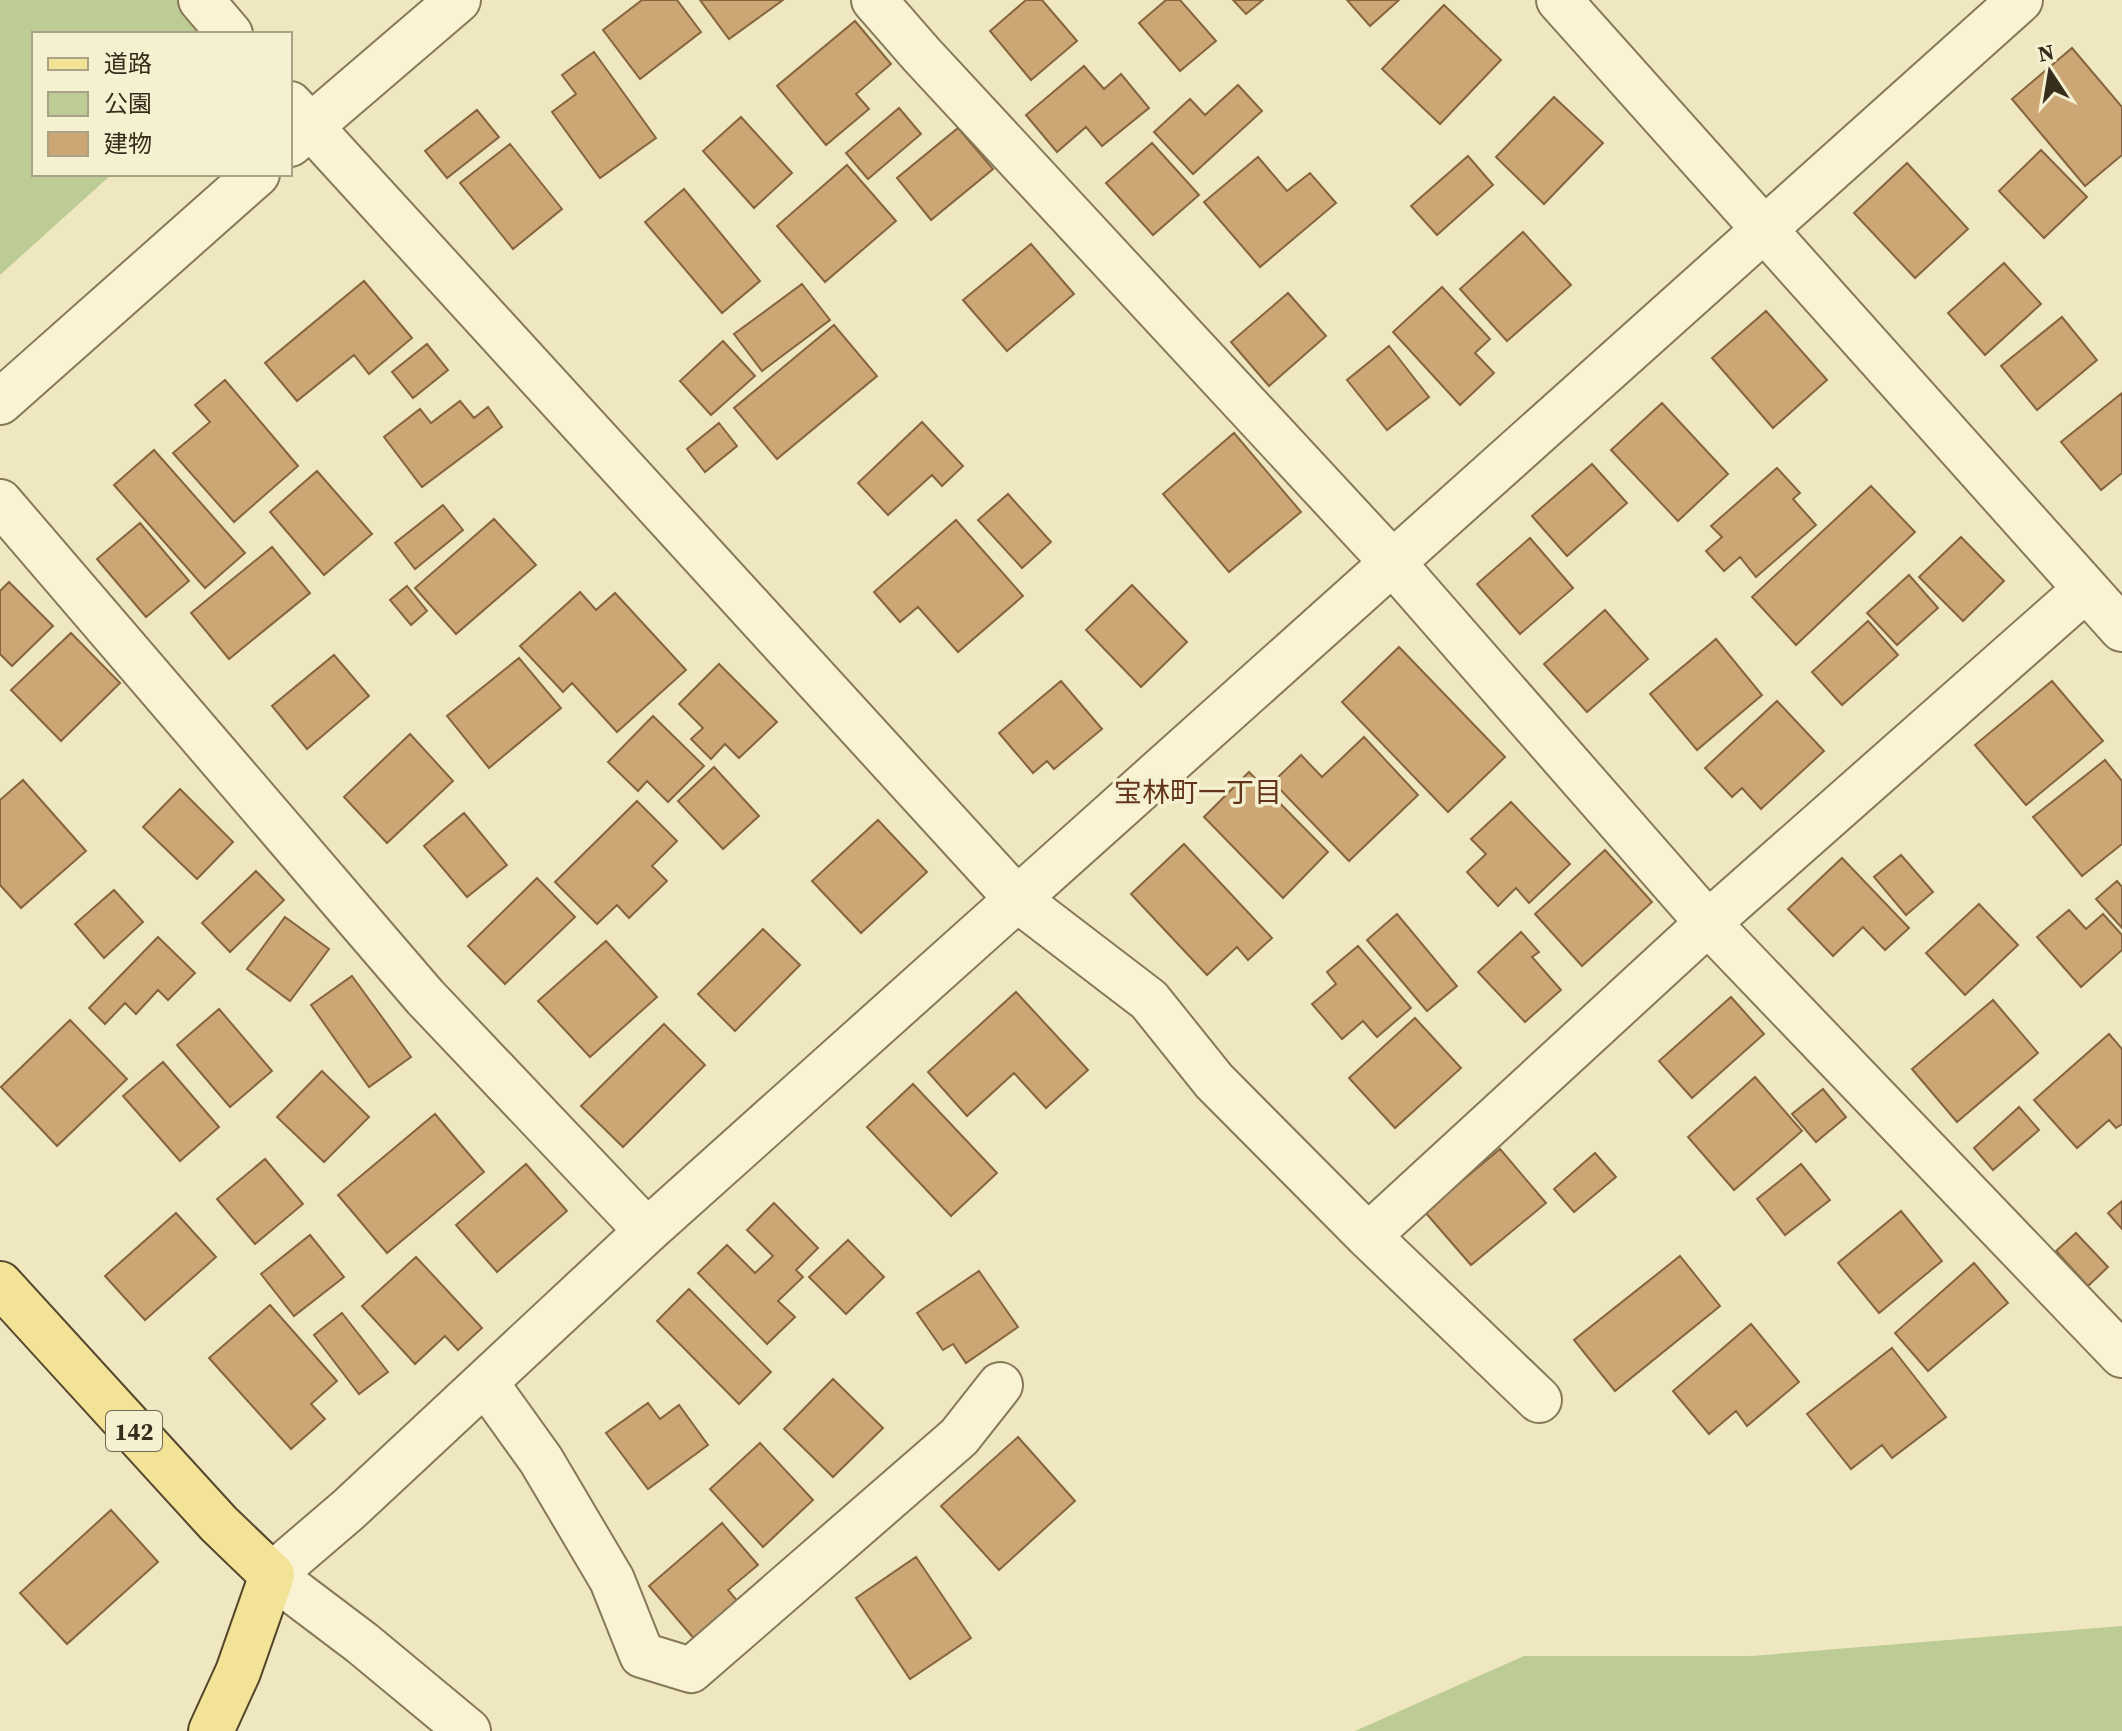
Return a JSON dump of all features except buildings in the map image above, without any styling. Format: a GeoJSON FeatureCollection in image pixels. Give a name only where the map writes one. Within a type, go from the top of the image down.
{"type":"FeatureCollection","features":[{"type":"Feature","properties":{"kind":"main road","name":"142"},"geometry":{"type":"LineString","coordinates":[[0,1284],[219,1524],[272,1575]]}},
{"type":"Feature","properties":{"kind":"main road"},"geometry":{"type":"LineString","coordinates":[[211,1731],[238,1672],[272,1575]]}},
{"type":"Feature","properties":{"kind":"street"},"geometry":{"type":"LineString","coordinates":[[201,0],[228,32]]}},
{"type":"Feature","properties":{"kind":"street"},"geometry":{"type":"LineString","coordinates":[[458,0],[297,125],[1017,899],[1149,1000],[1214,1081],[1368,1236],[1539,1400]]}},
{"type":"Feature","properties":{"kind":"street"},"geometry":{"type":"LineString","coordinates":[[874,0],[1392,562],[1708,923],[2114,1332]]}},
{"type":"Feature","properties":{"kind":"street"},"geometry":{"type":"LineString","coordinates":[[1559,0],[2122,629]]}},
{"type":"Feature","properties":{"kind":"street"},"geometry":{"type":"LineString","coordinates":[[467,1731],[362,1643],[272,1575],[348,1510],[647,1231],[2020,0]]}},
{"type":"Feature","properties":{"kind":"street"},"geometry":{"type":"LineString","coordinates":[[0,402],[255,176]]}},
{"type":"Feature","properties":{"kind":"street"},"geometry":{"type":"LineString","coordinates":[[0,502],[425,997],[647,1231]]}},
{"type":"Feature","properties":{"kind":"street"},"geometry":{"type":"LineString","coordinates":[[1368,1236],[1708,923],[2086,589]]}},
{"type":"Feature","properties":{"kind":"street"},"geometry":{"type":"LineString","coordinates":[[485,1382],[541,1460],[612,1580],[642,1655],[691,1670],[959,1437],[1000,1385]]}},
{"type":"Feature","properties":{"kind":"green space"},"geometry":{"type":"Polygon","coordinates":[[[0,0],[178,0],[208,32],[32,32],[32,176],[110,176],[0,275],[0,0]]]}},
{"type":"Feature","properties":{"kind":"green space"},"geometry":{"type":"Polygon","coordinates":[[[2122,1626],[2122,1731],[1355,1731],[1524,1656],[1751,1656],[2122,1626]]]}},
{"type":"Feature","properties":{"kind":"district","name":"宝林町一丁目"},"geometry":{"type":"Point","coordinates":[1198,792]}}]}
